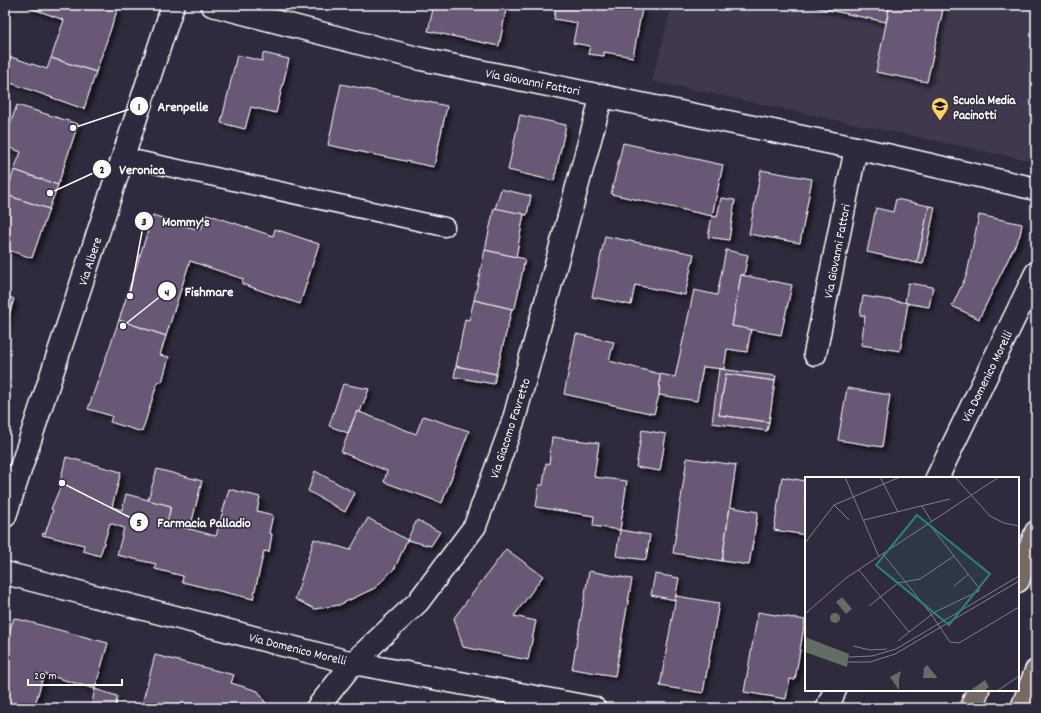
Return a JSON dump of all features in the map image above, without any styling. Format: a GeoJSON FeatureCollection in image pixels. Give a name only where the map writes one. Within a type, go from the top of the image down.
{"type":"FeatureCollection","features":[{"type":"Feature","properties":{"kind":"highway"},"geometry":{"type":"LineString","coordinates":[[1019,578],[1036,532]]}},
{"type":"Feature","properties":{"kind":"highway"},"geometry":{"type":"LineString","coordinates":[[1022,708],[1036,671]]}},
{"type":"Feature","properties":{"kind":"highway"},"geometry":{"type":"LineString","coordinates":[[971,708],[978,691]]}},
{"type":"Feature","properties":{"kind":"street","name":"Via Albere"},"geometry":{"type":"LineString","coordinates":[[5,516],[173,5]]}},
{"type":"Feature","properties":{"kind":"street","name":"Via Giovanni Fattori"},"geometry":{"type":"LineString","coordinates":[[212,5],[421,59],[856,148],[1036,189]]}},
{"type":"Feature","properties":{"kind":"street","name":"Via Giacomo Favretto"},"geometry":{"type":"LineString","coordinates":[[317,708],[353,662],[418,602],[475,526],[514,419],[602,95]]}},
{"type":"Feature","properties":{"kind":"street","name":"Via Giovanni Fattori"},"geometry":{"type":"LineString","coordinates":[[815,354],[856,148]]}},
{"type":"Feature","properties":{"kind":"street","name":"Via Domenico Morelli"},"geometry":{"type":"LineString","coordinates":[[937,477],[1036,273]]}},
{"type":"Feature","properties":{"kind":"street","name":"Via Domenico Morelli"},"geometry":{"type":"LineString","coordinates":[[5,573],[353,662],[594,708]]}},
{"type":"Feature","properties":{"kind":"street"},"geometry":{"type":"LineString","coordinates":[[827,708],[835,691]]}},
{"type":"Feature","properties":{"kind":"lane"},"geometry":{"type":"LineString","coordinates":[[123,156],[445,227]]}},
{"type":"Feature","properties":{"kind":"shaded area","name":"Scuola Media Pacinotti"},"geometry":{"type":"Polygon","coordinates":[[[672,5],[1036,5],[1036,162],[652,81],[672,5]]]}},
{"type":"Feature","properties":{"kind":"building"},"geometry":{"type":"Polygon","coordinates":[[[5,5],[12,5],[5,15],[5,5]]]}},
{"type":"Feature","properties":{"kind":"building"},"geometry":{"type":"Polygon","coordinates":[[[22,5],[119,5],[96,72],[51,58],[64,20],[22,5]]]}},
{"type":"Feature","properties":{"kind":"building"},"geometry":{"type":"Polygon","coordinates":[[[434,5],[507,5],[499,46],[428,31],[434,5]]]}},
{"type":"Feature","properties":{"kind":"building"},"geometry":{"type":"Polygon","coordinates":[[[556,5],[624,5],[642,9],[633,57],[604,52],[604,56],[588,54],[590,46],[573,43],[577,23],[554,19],[556,5]]]}},
{"type":"Feature","properties":{"kind":"building"},"geometry":{"type":"Polygon","coordinates":[[[805,5],[890,5],[886,22],[805,5]]]}},
{"type":"Feature","properties":{"kind":"building"},"geometry":{"type":"Polygon","coordinates":[[[890,5],[944,5],[927,82],[876,72],[890,5]]]}},
{"type":"Feature","properties":{"kind":"building"},"geometry":{"type":"Polygon","coordinates":[[[263,53],[289,59],[276,113],[251,107],[245,129],[221,123],[237,55],[262,61],[263,53]]]}},
{"type":"Feature","properties":{"kind":"building"},"geometry":{"type":"Polygon","coordinates":[[[11,57],[47,69],[51,58],[96,72],[84,109],[5,81],[5,64],[11,57]]]}},
{"type":"Feature","properties":{"kind":"building"},"geometry":{"type":"Polygon","coordinates":[[[341,84],[447,106],[434,167],[328,145],[341,84]]]}},
{"type":"Feature","properties":{"kind":"building"},"geometry":{"type":"Polygon","coordinates":[[[17,105],[78,124],[58,185],[14,170],[21,152],[5,146],[5,138],[17,105]]]}},
{"type":"Feature","properties":{"kind":"building"},"geometry":{"type":"Polygon","coordinates":[[[520,115],[566,125],[554,181],[508,170],[520,115]]]}},
{"type":"Feature","properties":{"kind":"building"},"geometry":{"type":"Polygon","coordinates":[[[623,143],[723,165],[712,216],[611,194],[623,143]]]}},
{"type":"Feature","properties":{"kind":"building"},"geometry":{"type":"Polygon","coordinates":[[[14,170],[58,185],[49,209],[6,195],[14,170]]]}},
{"type":"Feature","properties":{"kind":"building"},"geometry":{"type":"Polygon","coordinates":[[[761,170],[812,179],[800,243],[749,234],[761,170]]]}},
{"type":"Feature","properties":{"kind":"building"},"geometry":{"type":"Polygon","coordinates":[[[501,189],[531,196],[527,215],[495,209],[501,189]]]}},
{"type":"Feature","properties":{"kind":"building"},"geometry":{"type":"Polygon","coordinates":[[[6,195],[49,209],[32,258],[5,249],[6,195]]]}},
{"type":"Feature","properties":{"kind":"building"},"geometry":{"type":"Polygon","coordinates":[[[721,198],[735,200],[729,240],[708,237],[712,216],[717,217],[721,198]]]}},
{"type":"Feature","properties":{"kind":"building"},"geometry":{"type":"Polygon","coordinates":[[[896,199],[929,206],[917,263],[867,252],[876,208],[893,212],[896,199]]]}},
{"type":"Feature","properties":{"kind":"building"},"geometry":{"type":"Polygon","coordinates":[[[929,206],[935,207],[923,264],[917,263],[929,206]]]}},
{"type":"Feature","properties":{"kind":"building"},"geometry":{"type":"Polygon","coordinates":[[[494,208],[524,214],[516,257],[485,250],[494,208]]]}},
{"type":"Feature","properties":{"kind":"building"},"geometry":{"type":"Polygon","coordinates":[[[207,214],[273,236],[275,229],[319,244],[300,304],[242,284],[243,279],[190,261],[166,336],[119,320],[153,215],[201,230],[207,214]]]}},
{"type":"Feature","properties":{"kind":"building"},"geometry":{"type":"Polygon","coordinates":[[[979,215],[1022,224],[1020,235],[979,319],[952,306],[967,274],[979,215]]]}},
{"type":"Feature","properties":{"kind":"building"},"geometry":{"type":"Polygon","coordinates":[[[605,236],[694,254],[685,295],[635,285],[631,305],[592,297],[605,236]]]}},
{"type":"Feature","properties":{"kind":"building"},"geometry":{"type":"Polygon","coordinates":[[[485,250],[525,259],[515,308],[512,309],[474,300],[485,250]]]}},
{"type":"Feature","properties":{"kind":"building"},"geometry":{"type":"Polygon","coordinates":[[[726,250],[748,255],[744,275],[741,275],[732,326],[751,329],[747,352],[727,349],[724,369],[703,367],[697,401],[659,395],[660,374],[675,377],[694,290],[717,295],[726,250]]]}},
{"type":"Feature","properties":{"kind":"building"},"geometry":{"type":"Polygon","coordinates":[[[741,275],[792,285],[781,335],[732,326],[741,275]]]}},
{"type":"Feature","properties":{"kind":"building"},"geometry":{"type":"Polygon","coordinates":[[[908,283],[933,287],[929,307],[905,303],[908,283]]]}},
{"type":"Feature","properties":{"kind":"building"},"geometry":{"type":"Polygon","coordinates":[[[5,295],[14,299],[5,328],[5,295]]]}},
{"type":"Feature","properties":{"kind":"building"},"geometry":{"type":"Polygon","coordinates":[[[863,296],[908,303],[900,351],[861,345],[865,316],[860,315],[863,296]]]}},
{"type":"Feature","properties":{"kind":"building"},"geometry":{"type":"Polygon","coordinates":[[[474,300],[512,309],[496,374],[456,366],[465,319],[469,320],[474,300]]]}},
{"type":"Feature","properties":{"kind":"building"},"geometry":{"type":"Polygon","coordinates":[[[119,320],[166,336],[160,355],[169,357],[162,382],[158,381],[142,432],[110,422],[112,416],[88,409],[119,320]]]}},
{"type":"Feature","properties":{"kind":"building"},"geometry":{"type":"Polygon","coordinates":[[[576,334],[614,342],[609,361],[660,374],[659,395],[654,414],[564,394],[576,334]]]}},
{"type":"Feature","properties":{"kind":"building"},"geometry":{"type":"Polygon","coordinates":[[[456,366],[496,374],[494,384],[454,377],[456,366]]]}},
{"type":"Feature","properties":{"kind":"building"},"geometry":{"type":"Polygon","coordinates":[[[719,369],[776,376],[775,381],[726,374],[719,415],[769,422],[767,431],[712,423],[719,369]]]}},
{"type":"Feature","properties":{"kind":"building"},"geometry":{"type":"Polygon","coordinates":[[[726,374],[775,381],[769,422],[719,415],[726,374]]]}},
{"type":"Feature","properties":{"kind":"building"},"geometry":{"type":"Polygon","coordinates":[[[343,384],[369,389],[360,412],[357,411],[348,433],[329,426],[343,384]]]}},
{"type":"Feature","properties":{"kind":"building"},"geometry":{"type":"Polygon","coordinates":[[[847,388],[890,395],[882,447],[838,440],[847,388]]]}},
{"type":"Feature","properties":{"kind":"building"},"geometry":{"type":"Polygon","coordinates":[[[357,411],[416,434],[423,416],[469,431],[442,503],[384,482],[387,471],[341,452],[357,411]]]}},
{"type":"Feature","properties":{"kind":"building"},"geometry":{"type":"Polygon","coordinates":[[[642,430],[666,434],[660,471],[636,467],[642,430]]]}},
{"type":"Feature","properties":{"kind":"building"},"geometry":{"type":"Polygon","coordinates":[[[552,437],[599,443],[594,477],[627,481],[620,530],[593,526],[594,516],[536,507],[539,485],[543,485],[546,463],[549,464],[552,437]]]}},
{"type":"Feature","properties":{"kind":"building"},"geometry":{"type":"Polygon","coordinates":[[[66,457],[121,472],[112,507],[122,510],[126,494],[171,506],[167,523],[216,536],[229,489],[260,497],[257,511],[273,515],[269,533],[272,534],[269,552],[264,551],[253,599],[182,582],[183,576],[155,569],[156,564],[117,555],[124,528],[110,523],[100,556],[83,551],[84,545],[42,535],[43,533],[45,534],[53,510],[51,509],[62,483],[60,482],[66,457]]]}},
{"type":"Feature","properties":{"kind":"building"},"geometry":{"type":"Polygon","coordinates":[[[687,458],[736,465],[722,561],[673,553],[687,458]]]}},
{"type":"Feature","properties":{"kind":"building"},"geometry":{"type":"Polygon","coordinates":[[[157,469],[202,481],[190,529],[167,523],[171,506],[148,500],[157,469]]]}},
{"type":"Feature","properties":{"kind":"building"},"geometry":{"type":"Polygon","coordinates":[[[315,471],[355,493],[345,512],[308,491],[315,471]]]}},
{"type":"Feature","properties":{"kind":"building"},"geometry":{"type":"Polygon","coordinates":[[[782,477],[805,481],[805,535],[774,530],[782,477]]]}},
{"type":"Feature","properties":{"kind":"building"},"geometry":{"type":"Polygon","coordinates":[[[730,507],[758,512],[749,565],[722,561],[730,507]]]}},
{"type":"Feature","properties":{"kind":"building"},"geometry":{"type":"Polygon","coordinates":[[[368,518],[407,540],[395,568],[375,588],[339,605],[315,609],[295,599],[314,539],[350,550],[368,518]]]}},
{"type":"Feature","properties":{"kind":"building"},"geometry":{"type":"Polygon","coordinates":[[[417,520],[440,532],[431,546],[407,540],[417,520]]]}},
{"type":"Feature","properties":{"kind":"building"},"geometry":{"type":"Polygon","coordinates":[[[620,530],[650,535],[646,560],[616,556],[620,530]]]}},
{"type":"Feature","properties":{"kind":"building"},"geometry":{"type":"Polygon","coordinates":[[[506,549],[543,576],[514,616],[536,621],[528,660],[463,647],[454,618],[506,549]]]}},
{"type":"Feature","properties":{"kind":"building"},"geometry":{"type":"Polygon","coordinates":[[[589,571],[632,579],[615,676],[572,669],[589,571]]]}},
{"type":"Feature","properties":{"kind":"building"},"geometry":{"type":"Polygon","coordinates":[[[655,574],[679,578],[675,600],[651,595],[655,574]]]}},
{"type":"Feature","properties":{"kind":"building"},"geometry":{"type":"Polygon","coordinates":[[[676,596],[719,603],[703,693],[660,686],[676,596]]]}},
{"type":"Feature","properties":{"kind":"building"},"geometry":{"type":"Polygon","coordinates":[[[758,612],[805,620],[795,680],[790,679],[786,699],[744,692],[758,612]]]}},
{"type":"Feature","properties":{"kind":"building"},"geometry":{"type":"Polygon","coordinates":[[[14,618],[108,643],[95,689],[44,674],[34,708],[13,708],[6,705],[5,708],[5,644],[14,618]]]}},
{"type":"Feature","properties":{"kind":"building"},"geometry":{"type":"Polygon","coordinates":[[[155,655],[234,675],[231,683],[258,691],[269,708],[141,708],[155,655]]]}},
{"type":"Feature","properties":{"kind":"building"},"geometry":{"type":"Polygon","coordinates":[[[95,689],[117,696],[116,708],[91,708],[95,689]]]}},
{"type":"Feature","properties":{"kind":"place","name":"Scuola Media Pacinotti"},"geometry":{"type":"Point","coordinates":[940,121]}},
{"type":"Feature","properties":{"kind":"place","name":"Arenpelle"},"geometry":{"type":"Point","coordinates":[73,128]}},
{"type":"Feature","properties":{"kind":"place","name":"Veronica"},"geometry":{"type":"Point","coordinates":[50,193]}},
{"type":"Feature","properties":{"kind":"place","name":"Mommy's"},"geometry":{"type":"Point","coordinates":[130,296]}},
{"type":"Feature","properties":{"kind":"place","name":"Fishmare"},"geometry":{"type":"Point","coordinates":[123,326]}},
{"type":"Feature","properties":{"kind":"place","name":"Farmacia Palladio"},"geometry":{"type":"Point","coordinates":[62,483]}}]}
